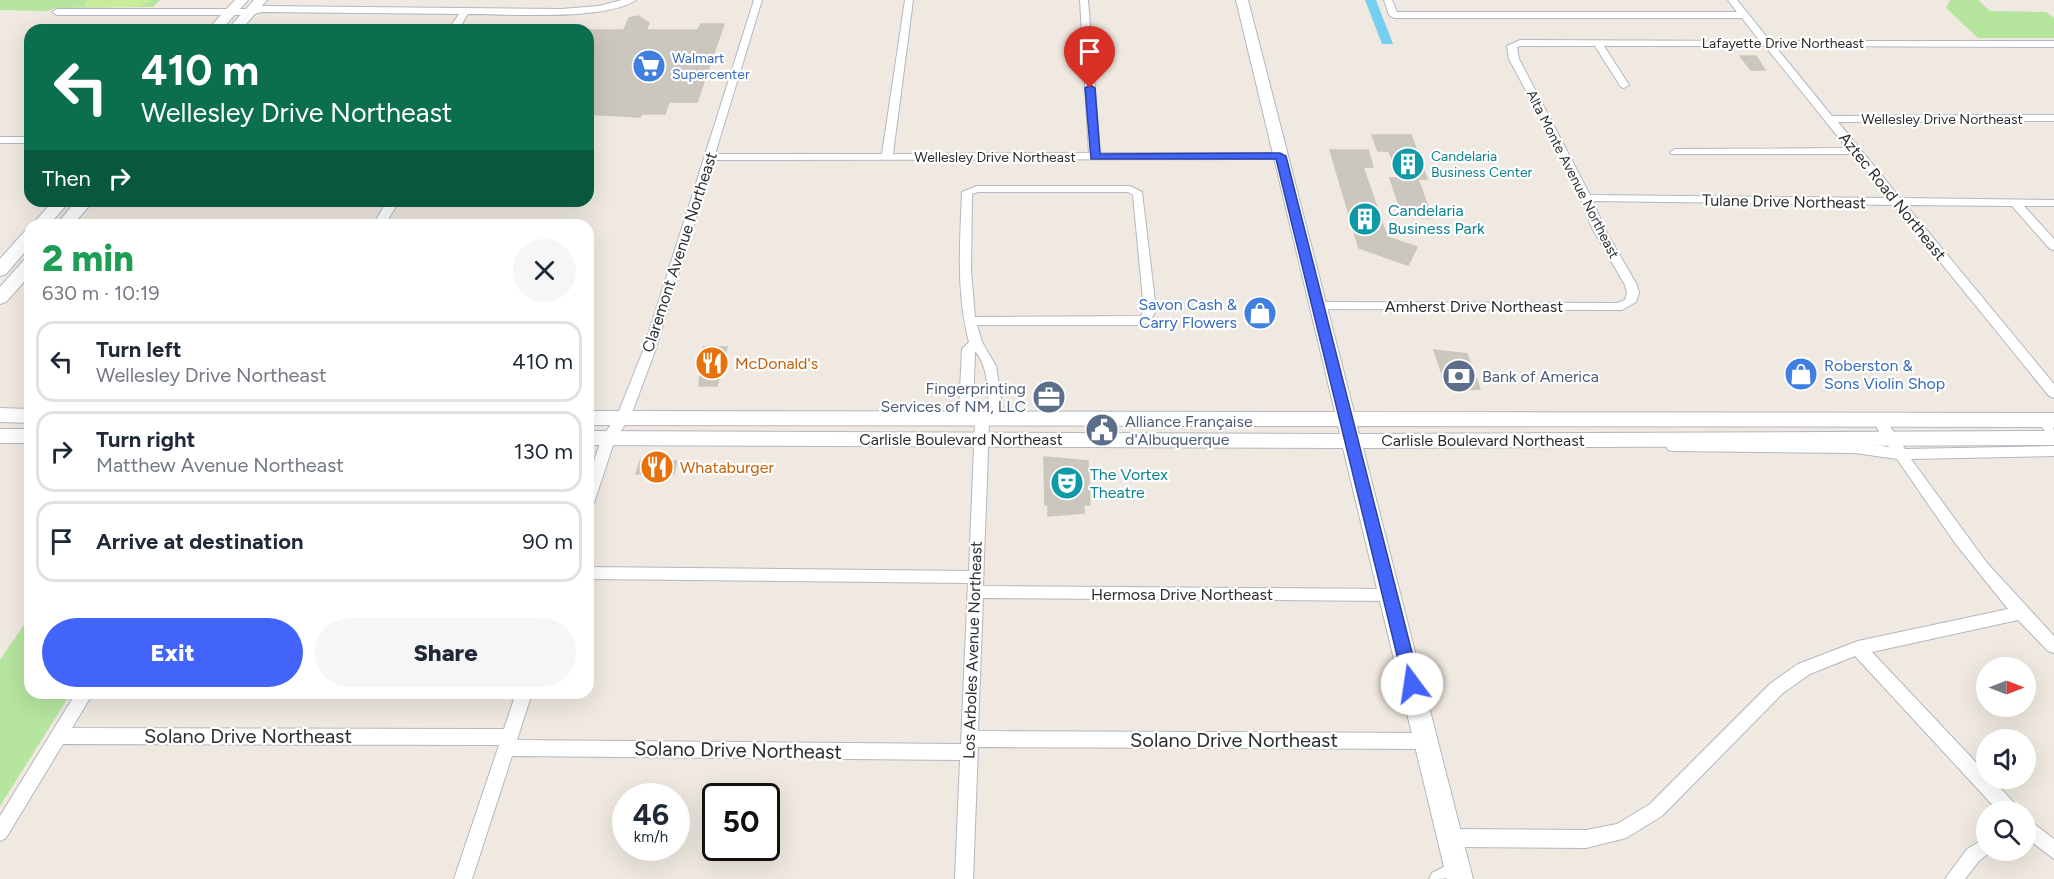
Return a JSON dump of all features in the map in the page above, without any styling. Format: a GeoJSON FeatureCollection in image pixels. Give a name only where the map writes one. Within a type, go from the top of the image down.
{"type":"FeatureCollection","features":[{"type":"Feature","properties":{"kind":"main road"},"geometry":{"type":"LineString","coordinates":[[220,24],[242,0]]}},
{"type":"Feature","properties":{"kind":"main road"},"geometry":{"type":"LineString","coordinates":[[239,24],[261,0]]}},
{"type":"Feature","properties":{"kind":"main road"},"geometry":{"type":"LineString","coordinates":[[1242,0],[1450,838],[1452,876]]}},
{"type":"Feature","properties":{"kind":"main road"},"geometry":{"type":"LineString","coordinates":[[46,219],[56,207]]}},
{"type":"Feature","properties":{"kind":"main road"},"geometry":{"type":"LineString","coordinates":[[69,219],[80,207]]}},
{"type":"Feature","properties":{"kind":"main road"},"geometry":{"type":"LineString","coordinates":[[0,270],[24,243]]}},
{"type":"Feature","properties":{"kind":"main road"},"geometry":{"type":"LineString","coordinates":[[0,298],[24,271]]}},
{"type":"Feature","properties":{"kind":"main road"},"geometry":{"type":"LineString","coordinates":[[0,415],[24,416]]}},
{"type":"Feature","properties":{"kind":"main road","name":"Carlisle Boulevard Northeast"},"geometry":{"type":"LineString","coordinates":[[594,418],[981,430]]}},
{"type":"Feature","properties":{"kind":"main road","name":"Carlisle Boulevard Northeast"},"geometry":{"type":"LineString","coordinates":[[594,438],[981,430],[1347,430],[1879,420],[2052,428]]}},
{"type":"Feature","properties":{"kind":"main road","name":"Carlisle Boulevard Northeast"},"geometry":{"type":"LineString","coordinates":[[1347,430],[1615,439],[1890,437],[2052,428]]}},
{"type":"Feature","properties":{"kind":"main road"},"geometry":{"type":"LineString","coordinates":[[0,436],[24,436]]}},
{"type":"Feature","properties":{"kind":"street"},"geometry":{"type":"LineString","coordinates":[[618,8],[632,0]]}},
{"type":"Feature","properties":{"kind":"street"},"geometry":{"type":"LineString","coordinates":[[57,12],[250,12],[256,16],[463,14],[580,17],[644,0]]}},
{"type":"Feature","properties":{"kind":"street","name":"Claremont Avenue Northeast"},"geometry":{"type":"LineString","coordinates":[[594,482],[609,438],[623,418],[649,351],[758,0]]}},
{"type":"Feature","properties":{"kind":"street"},"geometry":{"type":"LineString","coordinates":[[887,158],[909,0]]}},
{"type":"Feature","properties":{"kind":"street"},"geometry":{"type":"LineString","coordinates":[[1084,0],[1095,157]]}},
{"type":"Feature","properties":{"kind":"street"},"geometry":{"type":"LineString","coordinates":[[1388,0],[1394,15],[1744,15]]}},
{"type":"Feature","properties":{"kind":"street","name":"Aztec Road Northeast"},"geometry":{"type":"LineString","coordinates":[[1732,0],[2054,393]]}},
{"type":"Feature","properties":{"kind":"street"},"geometry":{"type":"LineString","coordinates":[[457,24],[463,14]]}},
{"type":"Feature","properties":{"kind":"street","name":"Lafayette Drive Northeast"},"geometry":{"type":"LineString","coordinates":[[1512,46],[1530,42],[2054,44]]}},
{"type":"Feature","properties":{"kind":"street"},"geometry":{"type":"LineString","coordinates":[[1597,42],[1624,85]]}},
{"type":"Feature","properties":{"kind":"street","name":"Alta Monte Avenue Northeast"},"geometry":{"type":"LineString","coordinates":[[1512,46],[1514,59],[1580,182],[1598,228],[1631,285],[1633,293],[1630,303]]}},
{"type":"Feature","properties":{"kind":"street","name":"Wellesley Drive Northeast"},"geometry":{"type":"LineString","coordinates":[[1830,119],[2054,118]]}},
{"type":"Feature","properties":{"kind":"street"},"geometry":{"type":"LineString","coordinates":[[0,140],[24,140]]}},
{"type":"Feature","properties":{"kind":"street"},"geometry":{"type":"LineString","coordinates":[[1675,152],[1856,151]]}},
{"type":"Feature","properties":{"kind":"street","name":"Wellesley Drive Northeast"},"geometry":{"type":"LineString","coordinates":[[710,157],[1280,156]]}},
{"type":"Feature","properties":{"kind":"street"},"geometry":{"type":"LineString","coordinates":[[971,321],[1146,319],[1150,310],[1138,194],[1130,189],[977,189],[967,192],[965,271],[968,315],[976,344],[984,351],[988,363],[996,411],[981,430],[966,411],[968,349],[976,344]]}},
{"type":"Feature","properties":{"kind":"street","name":"Tulane Drive Northeast"},"geometry":{"type":"LineString","coordinates":[[1585,198],[2054,203]]}},
{"type":"Feature","properties":{"kind":"street"},"geometry":{"type":"LineString","coordinates":[[2015,203],[2054,246]]}},
{"type":"Feature","properties":{"kind":"street","name":"Amherst Drive Northeast"},"geometry":{"type":"LineString","coordinates":[[1317,306],[1618,307],[1630,303]]}},
{"type":"Feature","properties":{"kind":"street"},"geometry":{"type":"LineString","coordinates":[[1879,420],[1967,550],[2019,613],[2054,646]]}},
{"type":"Feature","properties":{"kind":"street","name":"Los Arboles Avenue Northeast"},"geometry":{"type":"LineString","coordinates":[[964,879],[981,430]]}},
{"type":"Feature","properties":{"kind":"street"},"geometry":{"type":"LineString","coordinates":[[1615,439],[1659,446],[1855,448],[1901,454],[2054,451]]}},
{"type":"Feature","properties":{"kind":"street","name":"Hermosa Drive Northeast"},"geometry":{"type":"LineString","coordinates":[[594,573],[1389,595]]}},
{"type":"Feature","properties":{"kind":"street"},"geometry":{"type":"LineString","coordinates":[[1450,838],[1586,840],[1620,832],[1656,810],[1778,688],[1804,669],[1858,648],[2019,613]]}},
{"type":"Feature","properties":{"kind":"street"},"geometry":{"type":"LineString","coordinates":[[1858,648],[2001,801]]}},
{"type":"Feature","properties":{"kind":"street"},"geometry":{"type":"LineString","coordinates":[[0,832],[81,699]]}},
{"type":"Feature","properties":{"kind":"street"},"geometry":{"type":"LineString","coordinates":[[463,879],[522,699]]}},
{"type":"Feature","properties":{"kind":"street","name":"Solano Drive Northeast"},"geometry":{"type":"LineString","coordinates":[[59,736],[969,746],[1426,741]]}},
{"type":"Feature","properties":{"kind":"street"},"geometry":{"type":"LineString","coordinates":[[2036,835],[2054,850]]}},
{"type":"Feature","properties":{"kind":"street"},"geometry":{"type":"LineString","coordinates":[[1954,879],[1976,853]]}},
{"type":"Feature","properties":{"kind":"green space"},"geometry":{"type":"Polygon","coordinates":[[[0,0],[160,0],[153,7],[57,8],[47,11],[0,10],[0,0]]]}},
{"type":"Feature","properties":{"kind":"green space"},"geometry":{"type":"Polygon","coordinates":[[[88,0],[151,0],[139,7],[83,7],[88,0]]]}},
{"type":"Feature","properties":{"kind":"green space"},"geometry":{"type":"Polygon","coordinates":[[[1950,0],[1978,0],[1990,11],[2046,12],[2054,18],[2054,38],[1978,38],[1946,8],[1950,0]]]}},
{"type":"Feature","properties":{"kind":"green space"},"geometry":{"type":"Polygon","coordinates":[[[24,625],[24,699],[67,699],[0,806],[0,660],[24,625]]]}},
{"type":"Feature","properties":{"kind":"water"},"geometry":{"type":"Polygon","coordinates":[[[1365,0],[1376,0],[1393,44],[1382,44],[1365,0]]]}},
{"type":"Feature","properties":{"kind":"building","name":"Walmart Supercenter"},"geometry":{"type":"Polygon","coordinates":[[[638,16],[649,23],[646,30],[698,30],[701,24],[724,24],[697,102],[669,102],[665,114],[642,114],[640,117],[594,114],[594,30],[624,30],[629,18],[638,16]]]}},
{"type":"Feature","properties":{"kind":"building"},"geometry":{"type":"Polygon","coordinates":[[[1740,56],[1756,56],[1765,70],[1751,70],[1740,56]]]}},
{"type":"Feature","properties":{"kind":"building","name":"Candelaria Business Center"},"geometry":{"type":"Polygon","coordinates":[[[1372,135],[1411,135],[1427,179],[1418,179],[1432,218],[1403,217],[1390,178],[1399,178],[1389,151],[1378,151],[1372,135]]]}},
{"type":"Feature","properties":{"kind":"building"},"geometry":{"type":"Polygon","coordinates":[[[1330,150],[1368,150],[1373,167],[1363,167],[1387,237],[1417,247],[1408,265],[1359,248],[1330,150]]]}},
{"type":"Feature","properties":{"kind":"building","name":"McDonald's"},"geometry":{"type":"Polygon","coordinates":[[[703,347],[727,347],[717,386],[699,386],[703,347]]]}},
{"type":"Feature","properties":{"kind":"building","name":"Bank of America"},"geometry":{"type":"Polygon","coordinates":[[[1434,350],[1467,354],[1480,389],[1457,390],[1455,385],[1446,386],[1434,350]]]}},
{"type":"Feature","properties":{"kind":"building","name":"The Vortex Theatre"},"geometry":{"type":"Polygon","coordinates":[[[1044,457],[1088,461],[1090,505],[1084,505],[1084,513],[1048,516],[1048,505],[1045,505],[1044,457]]]}},
{"type":"Feature","properties":{"kind":"building","name":"Whataburger"},"geometry":{"type":"Polygon","coordinates":[[[640,461],[677,461],[674,474],[636,474],[640,461]]]}},
{"type":"Feature","properties":{"kind":"place","name":"Walmart Supercenter"},"geometry":{"type":"Point","coordinates":[649,66]}},
{"type":"Feature","properties":{"kind":"place","name":"Candelaria Business Center"},"geometry":{"type":"Point","coordinates":[1408,164]}},
{"type":"Feature","properties":{"kind":"place","name":"Candelaria Business Park"},"geometry":{"type":"Point","coordinates":[1365,219]}},
{"type":"Feature","properties":{"kind":"place","name":"Savon Cash & Carry Flowers"},"geometry":{"type":"Point","coordinates":[1260,313]}},
{"type":"Feature","properties":{"kind":"place","name":"McDonald's"},"geometry":{"type":"Point","coordinates":[712,363]}},
{"type":"Feature","properties":{"kind":"place","name":"Roberston & Sons Violin Shop"},"geometry":{"type":"Point","coordinates":[1801,374]}},
{"type":"Feature","properties":{"kind":"place","name":"Bank of America"},"geometry":{"type":"Point","coordinates":[1459,376]}},
{"type":"Feature","properties":{"kind":"place","name":"Fingerprinting Services of NM, LLC"},"geometry":{"type":"Point","coordinates":[1049,397]}},
{"type":"Feature","properties":{"kind":"place","name":"Alliance Française d'Albuquerque"},"geometry":{"type":"Point","coordinates":[1102,430]}},
{"type":"Feature","properties":{"kind":"place","name":"Whataburger"},"geometry":{"type":"Point","coordinates":[657,467]}},
{"type":"Feature","properties":{"kind":"place","name":"The Vortex Theatre"},"geometry":{"type":"Point","coordinates":[1067,483]}},
{"type":"Feature","properties":{"kind":"route"},"geometry":{"type":"LineString","coordinates":[[1090,88],[1095,157],[1280,156],[1412,684]]}}]}
